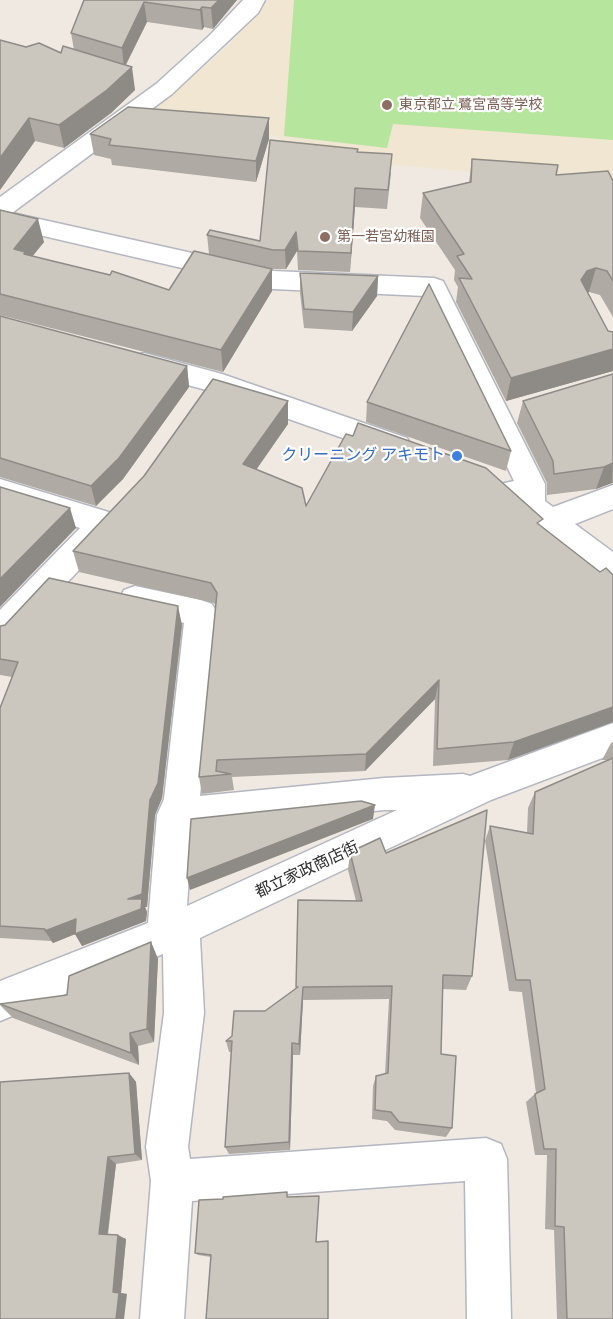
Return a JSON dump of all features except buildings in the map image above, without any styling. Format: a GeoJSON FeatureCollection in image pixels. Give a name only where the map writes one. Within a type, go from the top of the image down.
{"type":"FeatureCollection","features":[{"type":"Feature","properties":{"kind":"street"},"geometry":{"type":"LineString","coordinates":[[6,199],[153,86],[218,40],[250,8],[254,0]]}},
{"type":"Feature","properties":{"kind":"street"},"geometry":{"type":"LineString","coordinates":[[0,218],[273,280],[434,287],[507,414],[539,513]]}},
{"type":"Feature","properties":{"kind":"street"},"geometry":{"type":"LineString","coordinates":[[123,358],[212,381],[426,456]]}},
{"type":"Feature","properties":{"kind":"street"},"geometry":{"type":"LineString","coordinates":[[193,409],[212,381]]}},
{"type":"Feature","properties":{"kind":"street"},"geometry":{"type":"LineString","coordinates":[[493,480],[613,569]]}},
{"type":"Feature","properties":{"kind":"street"},"geometry":{"type":"LineString","coordinates":[[0,491],[112,514],[0,632]]}},
{"type":"Feature","properties":{"kind":"street"},"geometry":{"type":"LineString","coordinates":[[539,513],[613,497]]}},
{"type":"Feature","properties":{"kind":"street"},"geometry":{"type":"LineString","coordinates":[[48,580],[201,613],[182,800],[175,815],[174,931],[184,1013],[167,1147],[172,1181],[162,1319]]}},
{"type":"Feature","properties":{"kind":"street","name":"都立家政商店街"},"geometry":{"type":"LineString","coordinates":[[0,1001],[174,931],[479,789],[613,738]]}},
{"type":"Feature","properties":{"kind":"street"},"geometry":{"type":"LineString","coordinates":[[175,815],[384,794],[479,789]]}},
{"type":"Feature","properties":{"kind":"street"},"geometry":{"type":"LineString","coordinates":[[172,1181],[486,1159],[489,1319]]}},
{"type":"Feature","properties":{"kind":"shaded area","name":"東京都立 鷺宮高等学校"},"geometry":{"type":"Polygon","coordinates":[[[268,0],[613,0],[613,185],[312,157],[273,135],[140,122],[228,46],[268,0]]]}},
{"type":"Feature","properties":{"kind":"green space","name":"東京都立 鷺宮高等学校"},"geometry":{"type":"Polygon","coordinates":[[[294,0],[613,0],[613,140],[393,124],[387,148],[284,136],[294,0]]]}},
{"type":"Feature","properties":{"kind":"place","name":"東京都立 鷺宮高等学校"},"geometry":{"type":"Point","coordinates":[387,105]}},
{"type":"Feature","properties":{"kind":"place","name":"第一若宮幼稚園"},"geometry":{"type":"Point","coordinates":[325,237]}},
{"type":"Feature","properties":{"kind":"place","name":"クリーニング アキモト"},"geometry":{"type":"Point","coordinates":[457,456]}}]}
